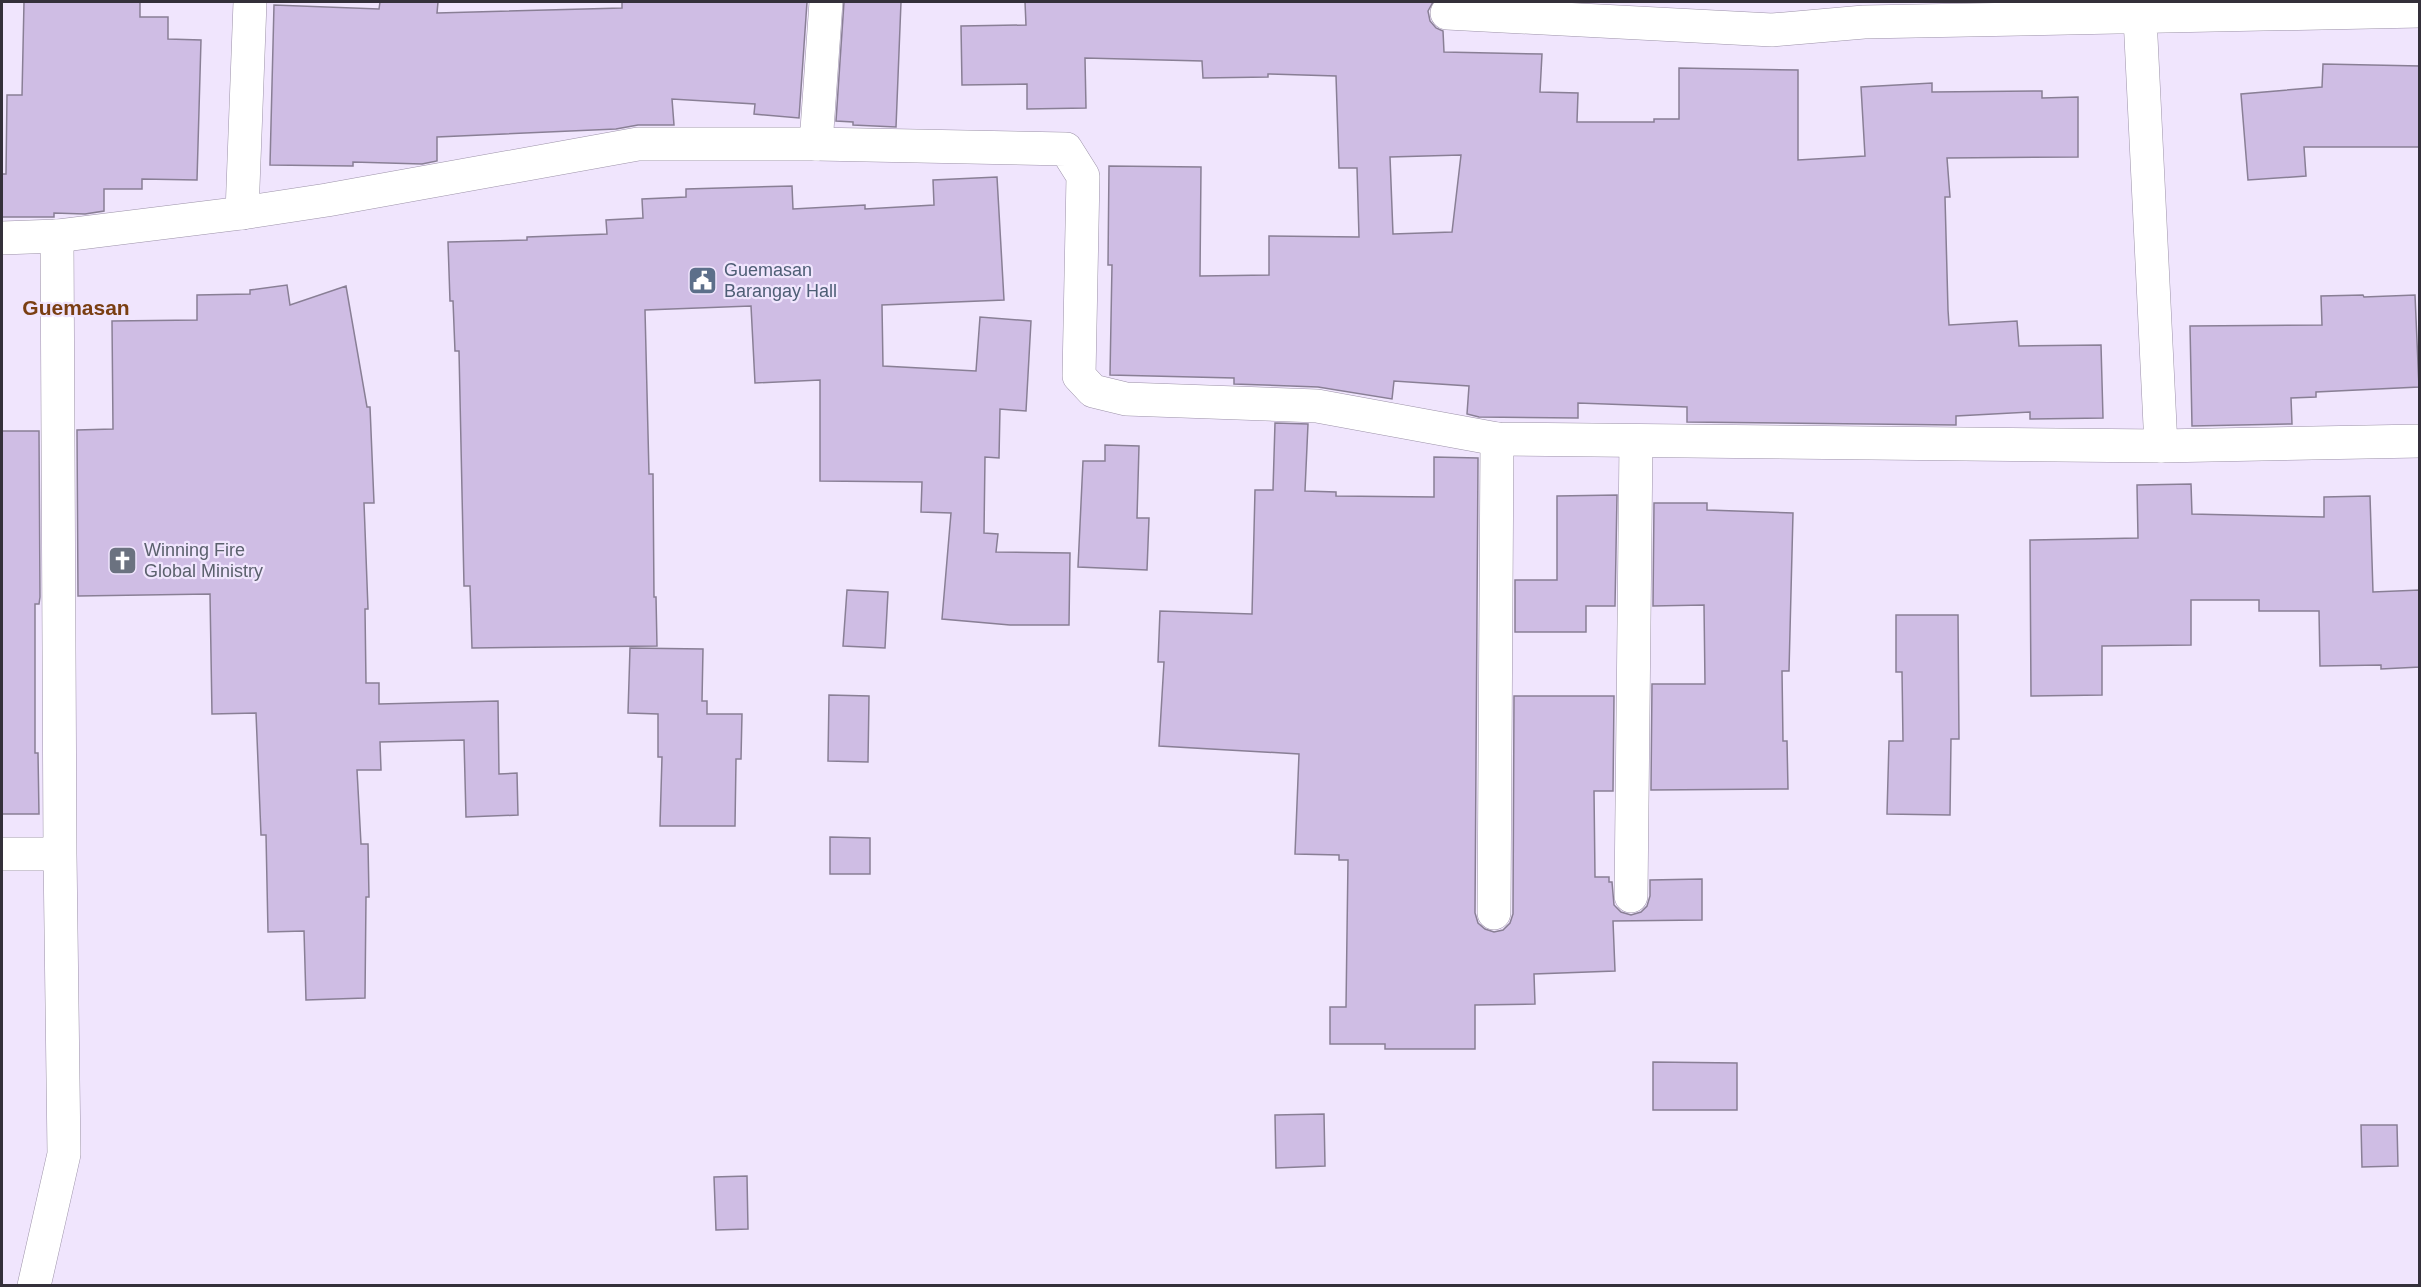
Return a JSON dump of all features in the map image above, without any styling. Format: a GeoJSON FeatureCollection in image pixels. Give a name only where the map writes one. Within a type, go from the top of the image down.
{"type":"FeatureCollection","features":[{"type":"Feature","properties":{"kind":"street"},"geometry":{"type":"LineString","coordinates":[[242,213],[250,2]]}},
{"type":"Feature","properties":{"kind":"street"},"geometry":{"type":"LineString","coordinates":[[816,144],[826,2]]}},
{"type":"Feature","properties":{"kind":"street"},"geometry":{"type":"LineString","coordinates":[[1447,14],[1772,30],[1864,11],[2140,17],[2420,10]]}},
{"type":"Feature","properties":{"kind":"street"},"geometry":{"type":"LineString","coordinates":[[2140,17],[2161,446]]}},
{"type":"Feature","properties":{"kind":"street"},"geometry":{"type":"LineString","coordinates":[[2,238],[57,237],[242,213],[638,144],[816,144],[1066,149],[1083,176],[1079,376],[1093,391],[1126,399],[1317,406],[1497,439],[2161,446],[2420,441]]}},
{"type":"Feature","properties":{"kind":"street"},"geometry":{"type":"LineString","coordinates":[[34,1286],[64,1154],[57,237]]}},
{"type":"Feature","properties":{"kind":"street"},"geometry":{"type":"LineString","coordinates":[[1494,913],[1497,439]]}},
{"type":"Feature","properties":{"kind":"street"},"geometry":{"type":"LineString","coordinates":[[1631,896],[1636,441]]}},
{"type":"Feature","properties":{"kind":"street"},"geometry":{"type":"LineString","coordinates":[[2,854],[60,854]]}},
{"type":"Feature","properties":{"kind":"building"},"geometry":{"type":"Polygon","coordinates":[[[24,2],[140,2],[140,17],[168,17],[168,39],[201,40],[197,180],[142,179],[142,189],[104,189],[104,211],[85,214],[54,213],[54,217],[2,217],[2,174],[6,174],[7,95],[22,95],[24,2]]]}},
{"type":"Feature","properties":{"kind":"building"},"geometry":{"type":"Polygon","coordinates":[[[380,2],[438,2],[437,13],[622,8],[622,2],[807,2],[799,118],[754,114],[755,104],[672,99],[674,125],[638,125],[616,129],[437,137],[437,161],[422,164],[353,162],[353,166],[270,165],[274,5],[379,9],[380,2]]]}},
{"type":"Feature","properties":{"kind":"building"},"geometry":{"type":"Polygon","coordinates":[[[844,2],[901,2],[896,127],[853,125],[853,122],[836,121],[844,2]]]}},
{"type":"Feature","properties":{"kind":"building"},"geometry":{"type":"Polygon","coordinates":[[[1025,2],[1433,2],[1428,11],[1430,21],[1436,28],[1443,31],[1444,52],[1542,54],[1540,92],[1578,93],[1577,122],[1654,122],[1654,119],[1679,119],[1679,68],[1798,70],[1798,160],[1865,156],[1861,87],[1932,83],[1932,92],[2042,91],[2042,98],[2078,97],[2078,157],[1947,158],[1950,197],[1945,197],[1949,325],[2017,321],[2019,346],[2101,345],[2103,418],[2030,419],[2030,412],[1956,416],[1956,425],[1687,422],[1687,407],[1578,403],[1578,418],[1479,417],[1467,414],[1469,386],[1394,381],[1392,399],[1318,387],[1234,384],[1234,378],[1110,375],[1112,265],[1108,265],[1109,166],[1201,167],[1200,276],[1269,275],[1269,236],[1359,237],[1357,168],[1339,168],[1336,76],[1268,74],[1268,77],[1203,78],[1202,61],[1085,58],[1086,108],[1027,109],[1027,84],[962,85],[961,26],[1026,25],[1025,2]],[[1461,155],[1390,157],[1393,234],[1452,232],[1461,155]]]}},
{"type":"Feature","properties":{"kind":"building"},"geometry":{"type":"Polygon","coordinates":[[[2323,64],[2420,66],[2420,147],[2304,147],[2306,176],[2248,180],[2241,94],[2322,87],[2323,64]]]}},
{"type":"Feature","properties":{"kind":"building"},"geometry":{"type":"Polygon","coordinates":[[[997,177],[1004,300],[882,305],[883,366],[976,371],[980,317],[1031,321],[1026,411],[1000,409],[999,458],[985,457],[984,533],[998,534],[996,552],[1070,553],[1069,625],[1010,625],[942,619],[951,513],[921,512],[922,482],[820,481],[820,380],[755,383],[751,306],[645,310],[649,474],[653,474],[654,597],[656,597],[657,646],[472,648],[470,586],[464,586],[459,351],[455,351],[448,242],[527,240],[527,237],[607,234],[606,220],[643,218],[642,199],[686,197],[686,189],[792,186],[793,209],[865,205],[865,209],[934,205],[933,180],[997,177]]]}},
{"type":"Feature","properties":{"kind":"building"},"geometry":{"type":"Polygon","coordinates":[[[287,285],[290,305],[346,286],[367,407],[370,407],[374,503],[364,503],[368,609],[365,609],[366,683],[379,683],[379,704],[498,701],[499,774],[517,773],[518,815],[466,817],[464,740],[380,742],[381,770],[357,770],[361,844],[368,844],[369,897],[366,897],[365,998],[306,1000],[304,931],[268,932],[266,835],[261,835],[256,713],[212,714],[210,594],[78,596],[77,430],[113,429],[112,321],[197,320],[197,295],[250,294],[250,290],[287,285]]]}},
{"type":"Feature","properties":{"kind":"building"},"geometry":{"type":"Polygon","coordinates":[[[2363,295],[2364,297],[2415,295],[2419,387],[2316,392],[2316,397],[2291,398],[2292,424],[2192,426],[2190,326],[2322,325],[2321,296],[2363,295]]]}},
{"type":"Feature","properties":{"kind":"building"},"geometry":{"type":"Polygon","coordinates":[[[1275,423],[1308,424],[1305,491],[1336,492],[1336,496],[1434,497],[1434,457],[1478,458],[1475,913],[1478,923],[1494,932],[1503,930],[1510,923],[1513,914],[1514,696],[1614,696],[1613,791],[1594,791],[1595,877],[1609,877],[1609,882],[1612,882],[1614,905],[1621,912],[1631,915],[1641,912],[1647,906],[1650,896],[1650,880],[1702,879],[1702,920],[1613,921],[1615,971],[1534,974],[1535,1004],[1475,1005],[1475,1049],[1385,1049],[1385,1044],[1330,1044],[1330,1007],[1346,1007],[1348,860],[1339,860],[1339,855],[1295,854],[1299,754],[1159,746],[1164,662],[1158,662],[1160,611],[1252,614],[1255,490],[1273,490],[1275,423]]]}},
{"type":"Feature","properties":{"kind":"building"},"geometry":{"type":"Polygon","coordinates":[[[2,431],[39,431],[40,597],[39,604],[35,604],[35,753],[38,753],[39,814],[2,814],[2,431]]]}},
{"type":"Feature","properties":{"kind":"building"},"geometry":{"type":"Polygon","coordinates":[[[1105,445],[1139,446],[1137,518],[1149,518],[1147,570],[1078,567],[1083,461],[1105,461],[1105,445]]]}},
{"type":"Feature","properties":{"kind":"building"},"geometry":{"type":"Polygon","coordinates":[[[2191,484],[2192,514],[2324,517],[2324,497],[2370,496],[2373,592],[2420,590],[2420,667],[2381,669],[2381,665],[2320,666],[2319,611],[2259,611],[2259,600],[2191,600],[2191,645],[2102,646],[2102,695],[2031,696],[2030,540],[2138,538],[2137,485],[2191,484]]]}},
{"type":"Feature","properties":{"kind":"building"},"geometry":{"type":"Polygon","coordinates":[[[1617,495],[1615,606],[1586,606],[1586,632],[1515,632],[1515,580],[1557,580],[1557,496],[1617,495]]]}},
{"type":"Feature","properties":{"kind":"building"},"geometry":{"type":"Polygon","coordinates":[[[1654,503],[1707,503],[1707,510],[1793,513],[1789,671],[1782,671],[1783,741],[1787,741],[1788,789],[1651,790],[1652,684],[1705,684],[1704,605],[1653,606],[1654,503]]]}},
{"type":"Feature","properties":{"kind":"building"},"geometry":{"type":"Polygon","coordinates":[[[847,590],[888,592],[885,648],[843,646],[847,590]]]}},
{"type":"Feature","properties":{"kind":"building"},"geometry":{"type":"Polygon","coordinates":[[[1896,615],[1958,615],[1959,739],[1951,739],[1950,815],[1887,814],[1889,741],[1903,741],[1902,672],[1896,672],[1896,615]]]}},
{"type":"Feature","properties":{"kind":"building"},"geometry":{"type":"Polygon","coordinates":[[[630,648],[703,649],[702,701],[707,701],[707,714],[742,714],[741,759],[736,759],[735,826],[660,826],[662,757],[658,757],[658,714],[628,713],[630,648]]]}},
{"type":"Feature","properties":{"kind":"building"},"geometry":{"type":"Polygon","coordinates":[[[829,695],[869,696],[868,762],[828,761],[829,695]]]}},
{"type":"Feature","properties":{"kind":"building"},"geometry":{"type":"Polygon","coordinates":[[[830,837],[870,838],[870,874],[830,874],[830,837]]]}},
{"type":"Feature","properties":{"kind":"building"},"geometry":{"type":"Polygon","coordinates":[[[1653,1062],[1737,1063],[1737,1110],[1653,1110],[1653,1062]]]}},
{"type":"Feature","properties":{"kind":"building"},"geometry":{"type":"Polygon","coordinates":[[[1324,1114],[1325,1166],[1276,1168],[1275,1115],[1324,1114]]]}},
{"type":"Feature","properties":{"kind":"building"},"geometry":{"type":"Polygon","coordinates":[[[2361,1125],[2397,1125],[2398,1166],[2362,1167],[2361,1125]]]}},
{"type":"Feature","properties":{"kind":"building"},"geometry":{"type":"Polygon","coordinates":[[[747,1176],[748,1229],[716,1230],[714,1177],[747,1176]]]}},
{"type":"Feature","properties":{"kind":"place","name":"Guemasan Barangay Hall"},"geometry":{"type":"Point","coordinates":[703,280]}},
{"type":"Feature","properties":{"kind":"place","name":"Winning Fire Global Ministry"},"geometry":{"type":"Point","coordinates":[123,560]}},
{"type":"Feature","properties":{"kind":"district","name":"Guemasan"},"geometry":{"type":"Point","coordinates":[76,307]}}]}
